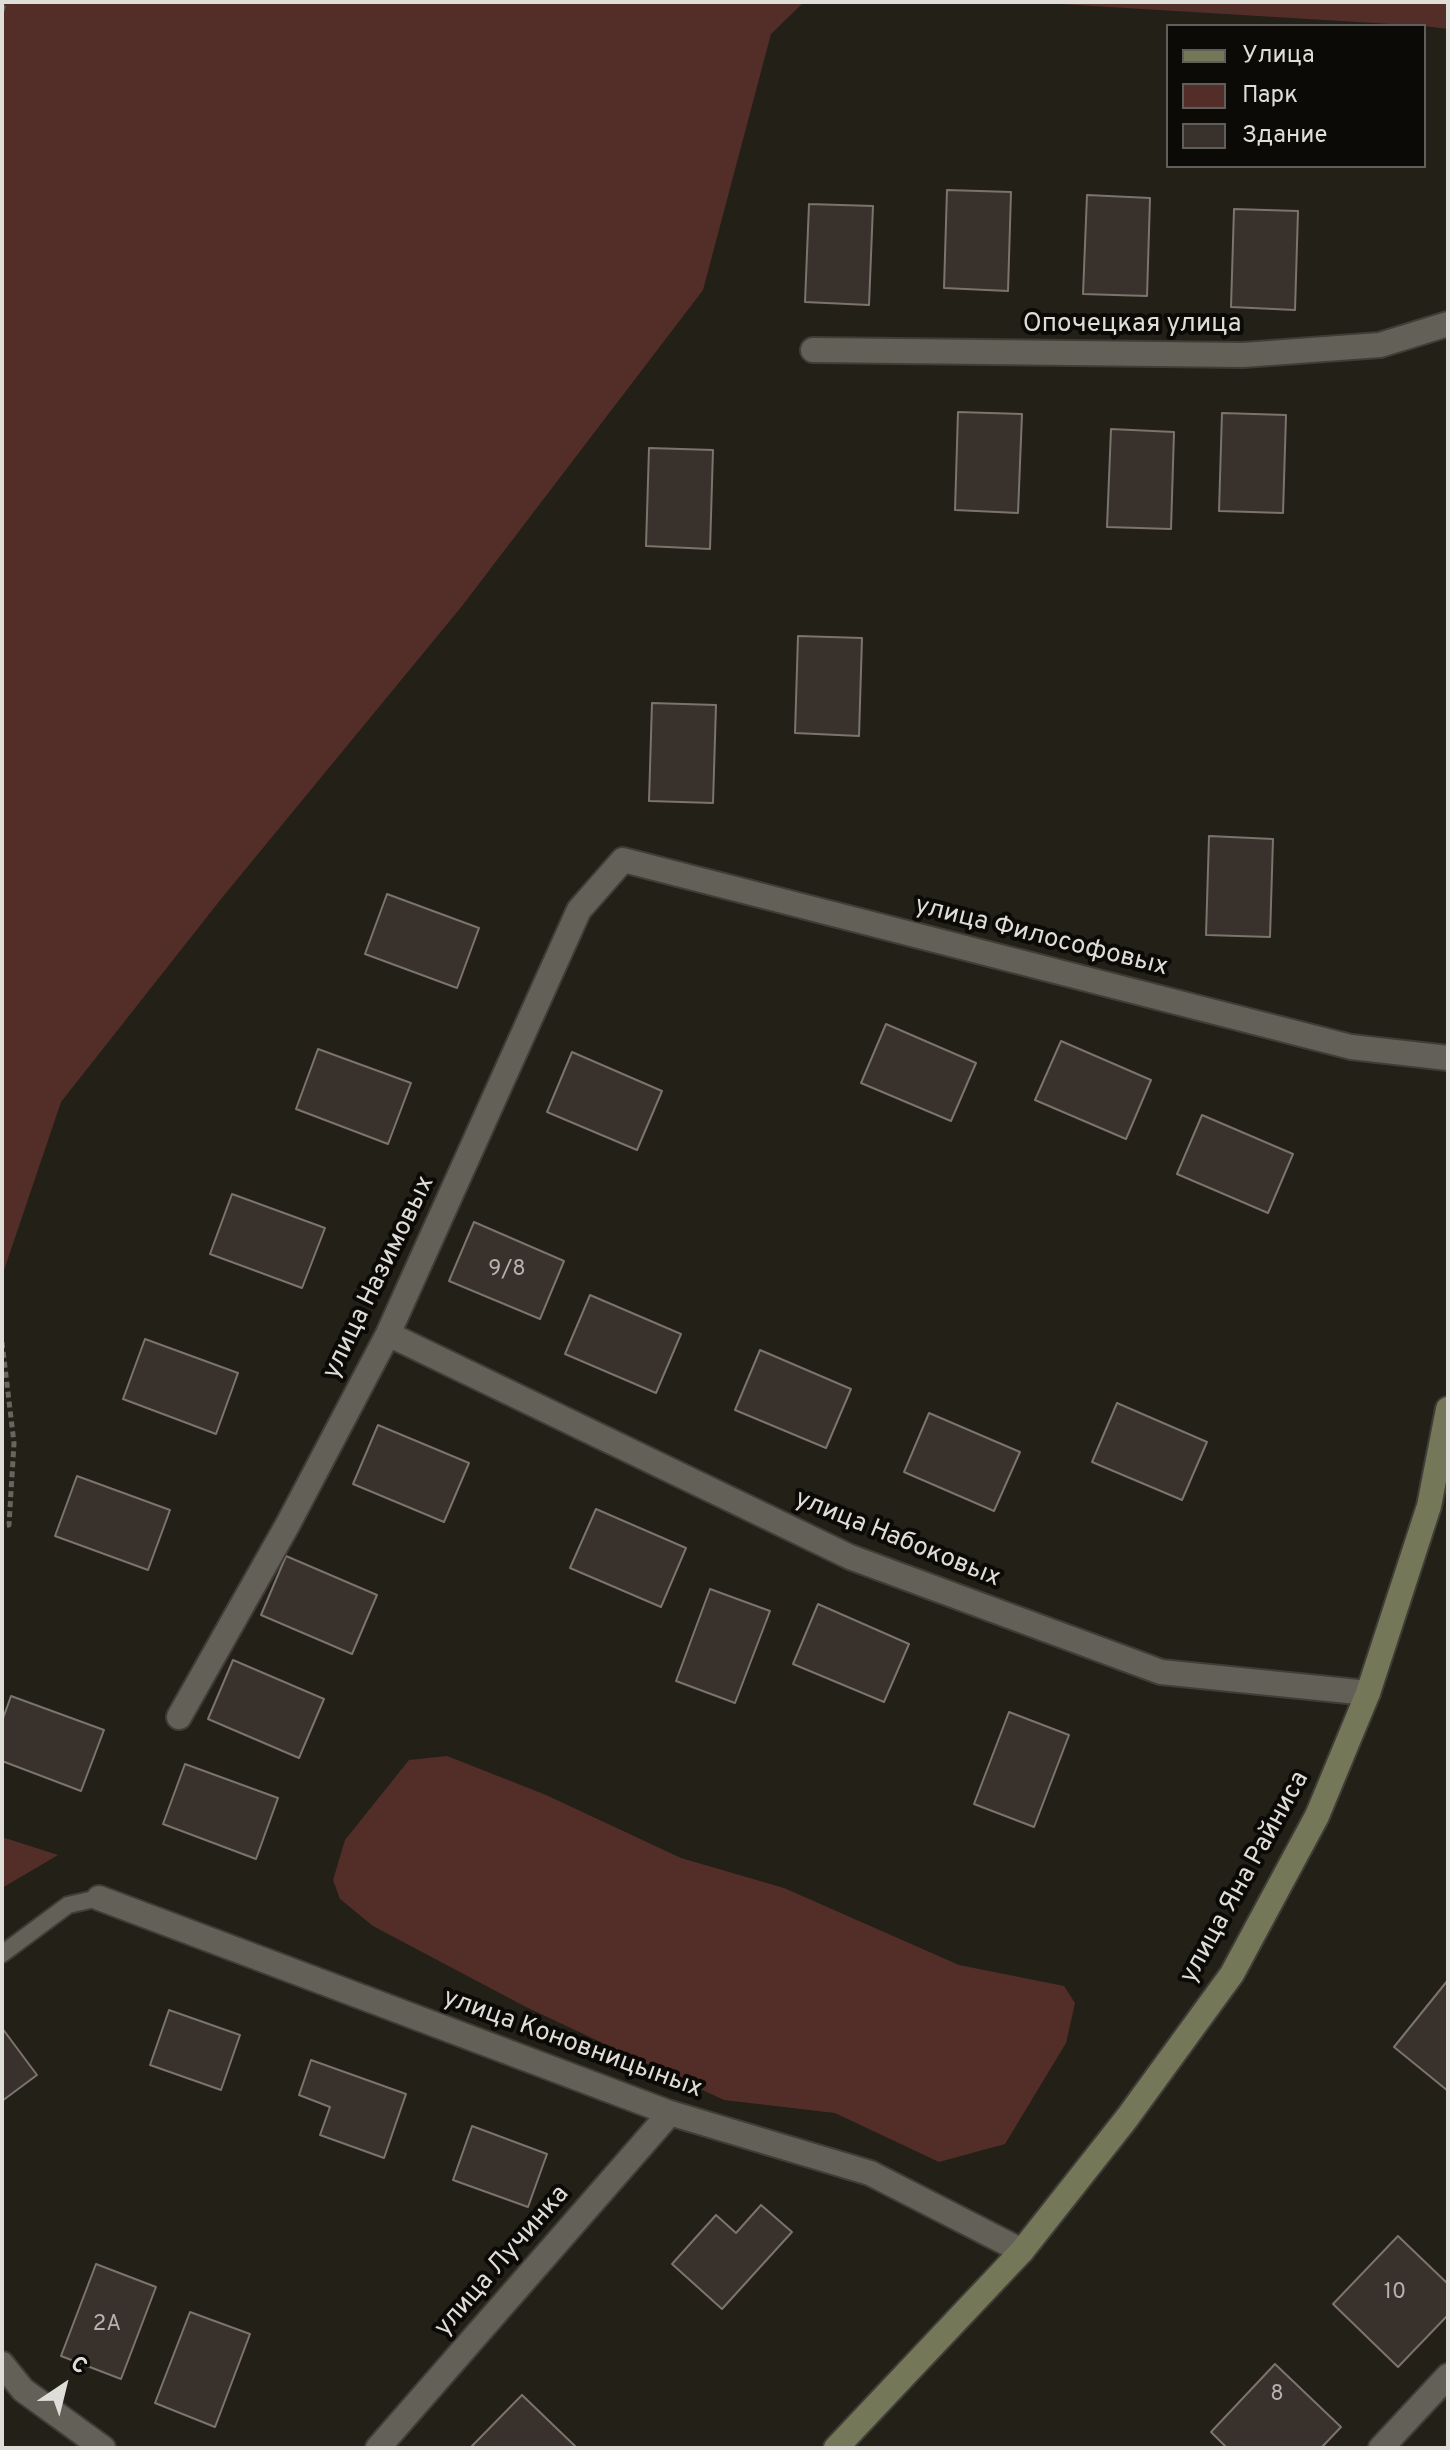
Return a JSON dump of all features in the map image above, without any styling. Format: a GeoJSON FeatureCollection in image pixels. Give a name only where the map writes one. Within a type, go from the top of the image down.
{"type":"FeatureCollection","features":[{"type":"Feature","properties":{"kind":"street","name":"Опочецкая улица"},"geometry":{"type":"LineString","coordinates":[[813,350],[1243,355],[1380,345],[1448,324]]}},
{"type":"Feature","properties":{"kind":"street","name":"улица Философовых"},"geometry":{"type":"LineString","coordinates":[[623,860],[1351,1047],[1448,1058]]}},
{"type":"Feature","properties":{"kind":"street","name":"улица Назимовых"},"geometry":{"type":"LineString","coordinates":[[179,1717],[288,1524],[388,1334],[579,910],[623,860]]}},
{"type":"Feature","properties":{"kind":"street","name":"улица Набоковых"},"geometry":{"type":"LineString","coordinates":[[388,1334],[850,1557],[1161,1672],[1368,1693]]}},
{"type":"Feature","properties":{"kind":"street","name":"улица Яна Райниса"},"geometry":{"type":"LineString","coordinates":[[836,2448],[1022,2251],[1127,2118],[1232,1974],[1317,1816],[1368,1693],[1429,1506],[1448,1409]]}},
{"type":"Feature","properties":{"kind":"street","name":"улица Коновницыных"},"geometry":{"type":"LineString","coordinates":[[99,1898],[670,2113],[870,2173],[1022,2251]]}},
{"type":"Feature","properties":{"kind":"street","name":"улица Лучинка"},"geometry":{"type":"LineString","coordinates":[[378,2448],[670,2113]]}},
{"type":"Feature","properties":{"kind":"street"},"geometry":{"type":"LineString","coordinates":[[2,2364],[23,2390],[103,2448]]}},
{"type":"Feature","properties":{"kind":"street"},"geometry":{"type":"LineString","coordinates":[[1381,2448],[1448,2376]]}},
{"type":"Feature","properties":{"kind":"lane"},"geometry":{"type":"LineString","coordinates":[[2,1954],[68,1905],[99,1898]]}},
{"type":"Feature","properties":{"kind":"path"},"geometry":{"type":"LineString","coordinates":[[2,11],[4,2]]}},
{"type":"Feature","properties":{"kind":"path"},"geometry":{"type":"LineString","coordinates":[[2,1342],[14,1443],[9,1525],[2,1526]]}},
{"type":"Feature","properties":{"kind":"green space"},"geometry":{"type":"Polygon","coordinates":[[[2,2],[804,2],[771,34],[703,290],[462,606],[221,899],[61,1102],[2,1276],[2,2]]]}},
{"type":"Feature","properties":{"kind":"green space"},"geometry":{"type":"Polygon","coordinates":[[[1027,2],[1448,2],[1448,29],[1426,24],[1027,2]]]}},
{"type":"Feature","properties":{"kind":"green space"},"geometry":{"type":"Polygon","coordinates":[[[447,1756],[546,1795],[681,1858],[784,1888],[959,1965],[1064,1986],[1075,2003],[1066,2043],[1005,2144],[939,2162],[835,2113],[724,2100],[526,2007],[373,1926],[340,1899],[333,1880],[345,1840],[409,1760],[447,1756]]]}},
{"type":"Feature","properties":{"kind":"green space"},"geometry":{"type":"Polygon","coordinates":[[[2,1837],[58,1855],[2,1888],[2,1837]]]}},
{"type":"Feature","properties":{"kind":"building"},"geometry":{"type":"Polygon","coordinates":[[[947,190],[1011,192],[1008,291],[944,288],[947,190]]]}},
{"type":"Feature","properties":{"kind":"building"},"geometry":{"type":"Polygon","coordinates":[[[1087,195],[1150,198],[1147,296],[1083,294],[1087,195]]]}},
{"type":"Feature","properties":{"kind":"building"},"geometry":{"type":"Polygon","coordinates":[[[809,204],[873,206],[869,305],[805,302],[809,204]]]}},
{"type":"Feature","properties":{"kind":"building"},"geometry":{"type":"Polygon","coordinates":[[[1234,209],[1298,211],[1295,310],[1231,307],[1234,209]]]}},
{"type":"Feature","properties":{"kind":"building"},"geometry":{"type":"Polygon","coordinates":[[[958,412],[1022,414],[1018,513],[955,510],[958,412]]]}},
{"type":"Feature","properties":{"kind":"building"},"geometry":{"type":"Polygon","coordinates":[[[1222,413],[1286,415],[1283,513],[1219,511],[1222,413]]]}},
{"type":"Feature","properties":{"kind":"building"},"geometry":{"type":"Polygon","coordinates":[[[1111,429],[1174,432],[1171,529],[1107,527],[1111,429]]]}},
{"type":"Feature","properties":{"kind":"building"},"geometry":{"type":"Polygon","coordinates":[[[649,448],[713,450],[710,549],[646,546],[649,448]]]}},
{"type":"Feature","properties":{"kind":"building"},"geometry":{"type":"Polygon","coordinates":[[[798,636],[862,638],[859,736],[795,733],[798,636]]]}},
{"type":"Feature","properties":{"kind":"building"},"geometry":{"type":"Polygon","coordinates":[[[652,703],[716,705],[713,803],[649,801],[652,703]]]}},
{"type":"Feature","properties":{"kind":"building"},"geometry":{"type":"Polygon","coordinates":[[[1209,836],[1273,839],[1270,937],[1206,935],[1209,836]]]}},
{"type":"Feature","properties":{"kind":"building"},"geometry":{"type":"Polygon","coordinates":[[[387,894],[479,928],[457,988],[365,954],[387,894]]]}},
{"type":"Feature","properties":{"kind":"building"},"geometry":{"type":"Polygon","coordinates":[[[886,1024],[976,1063],[951,1121],[861,1083],[886,1024]]]}},
{"type":"Feature","properties":{"kind":"building"},"geometry":{"type":"Polygon","coordinates":[[[1061,1041],[1151,1080],[1126,1139],[1035,1100],[1061,1041]]]}},
{"type":"Feature","properties":{"kind":"building"},"geometry":{"type":"Polygon","coordinates":[[[318,1049],[411,1083],[388,1144],[296,1109],[318,1049]]]}},
{"type":"Feature","properties":{"kind":"building"},"geometry":{"type":"Polygon","coordinates":[[[572,1052],[662,1091],[637,1150],[547,1112],[572,1052]]]}},
{"type":"Feature","properties":{"kind":"building"},"geometry":{"type":"Polygon","coordinates":[[[1202,1115],[1293,1154],[1268,1213],[1177,1174],[1202,1115]]]}},
{"type":"Feature","properties":{"kind":"building"},"geometry":{"type":"Polygon","coordinates":[[[232,1194],[325,1228],[302,1288],[210,1254],[232,1194]]]}},
{"type":"Feature","properties":{"kind":"building"},"geometry":{"type":"Polygon","coordinates":[[[474,1222],[564,1261],[540,1319],[449,1281],[474,1222]]]}},
{"type":"Feature","properties":{"kind":"building"},"geometry":{"type":"Polygon","coordinates":[[[590,1295],[681,1334],[656,1393],[565,1354],[590,1295]]]}},
{"type":"Feature","properties":{"kind":"building"},"geometry":{"type":"Polygon","coordinates":[[[145,1339],[238,1373],[216,1434],[123,1399],[145,1339]]]}},
{"type":"Feature","properties":{"kind":"building"},"geometry":{"type":"Polygon","coordinates":[[[760,1350],[851,1389],[826,1448],[735,1410],[760,1350]]]}},
{"type":"Feature","properties":{"kind":"building"},"geometry":{"type":"Polygon","coordinates":[[[1117,1403],[1207,1442],[1182,1500],[1092,1462],[1117,1403]]]}},
{"type":"Feature","properties":{"kind":"building"},"geometry":{"type":"Polygon","coordinates":[[[929,1413],[1020,1452],[994,1511],[904,1472],[929,1413]]]}},
{"type":"Feature","properties":{"kind":"building"},"geometry":{"type":"Polygon","coordinates":[[[378,1425],[469,1463],[444,1522],[353,1484],[378,1425]]]}},
{"type":"Feature","properties":{"kind":"building"},"geometry":{"type":"Polygon","coordinates":[[[77,1476],[170,1510],[148,1570],[55,1536],[77,1476]]]}},
{"type":"Feature","properties":{"kind":"building"},"geometry":{"type":"Polygon","coordinates":[[[596,1509],[686,1548],[661,1607],[570,1568],[596,1509]]]}},
{"type":"Feature","properties":{"kind":"building"},"geometry":{"type":"Polygon","coordinates":[[[286,1556],[377,1595],[352,1654],[261,1615],[286,1556]]]}},
{"type":"Feature","properties":{"kind":"building"},"geometry":{"type":"Polygon","coordinates":[[[710,1589],[770,1611],[735,1703],[676,1681],[710,1589]]]}},
{"type":"Feature","properties":{"kind":"building"},"geometry":{"type":"Polygon","coordinates":[[[818,1604],[909,1644],[884,1702],[793,1664],[818,1604]]]}},
{"type":"Feature","properties":{"kind":"building"},"geometry":{"type":"Polygon","coordinates":[[[233,1660],[324,1699],[299,1758],[208,1719],[233,1660]]]}},
{"type":"Feature","properties":{"kind":"building"},"geometry":{"type":"Polygon","coordinates":[[[11,1696],[104,1730],[81,1791],[2,1761],[2,1721],[11,1696]]]}},
{"type":"Feature","properties":{"kind":"building"},"geometry":{"type":"Polygon","coordinates":[[[1009,1712],[1069,1735],[1034,1827],[974,1804],[1009,1712]]]}},
{"type":"Feature","properties":{"kind":"building"},"geometry":{"type":"Polygon","coordinates":[[[185,1764],[278,1798],[256,1859],[163,1824],[185,1764]]]}},
{"type":"Feature","properties":{"kind":"building"},"geometry":{"type":"Polygon","coordinates":[[[1448,1980],[1448,2091],[1394,2047],[1448,1980]]]}},
{"type":"Feature","properties":{"kind":"building"},"geometry":{"type":"Polygon","coordinates":[[[169,2010],[240,2035],[221,2090],[150,2065],[169,2010]]]}},
{"type":"Feature","properties":{"kind":"building"},"geometry":{"type":"Polygon","coordinates":[[[2,2028],[37,2075],[2,2101],[2,2028]]]}},
{"type":"Feature","properties":{"kind":"building"},"geometry":{"type":"Polygon","coordinates":[[[311,2060],[406,2094],[384,2158],[320,2135],[330,2107],[299,2095],[311,2060]]]}},
{"type":"Feature","properties":{"kind":"building"},"geometry":{"type":"Polygon","coordinates":[[[472,2126],[547,2154],[528,2207],[453,2180],[472,2126]]]}},
{"type":"Feature","properties":{"kind":"building"},"geometry":{"type":"Polygon","coordinates":[[[761,2205],[792,2232],[722,2309],[672,2264],[716,2215],[736,2233],[761,2205]]]}},
{"type":"Feature","properties":{"kind":"building"},"geometry":{"type":"Polygon","coordinates":[[[1398,2236],[1448,2284],[1448,2315],[1398,2367],[1333,2304],[1398,2236]]]}},
{"type":"Feature","properties":{"kind":"building"},"geometry":{"type":"Polygon","coordinates":[[[96,2264],[156,2287],[121,2379],[61,2356],[96,2264]]]}},
{"type":"Feature","properties":{"kind":"building"},"geometry":{"type":"Polygon","coordinates":[[[190,2312],[250,2334],[215,2427],[155,2403],[190,2312]]]}},
{"type":"Feature","properties":{"kind":"building"},"geometry":{"type":"Polygon","coordinates":[[[1275,2364],[1341,2427],[1321,2448],[1227,2448],[1211,2432],[1275,2364]]]}},
{"type":"Feature","properties":{"kind":"building"},"geometry":{"type":"Polygon","coordinates":[[[522,2395],[576,2447],[470,2448],[522,2395]]]}}]}
